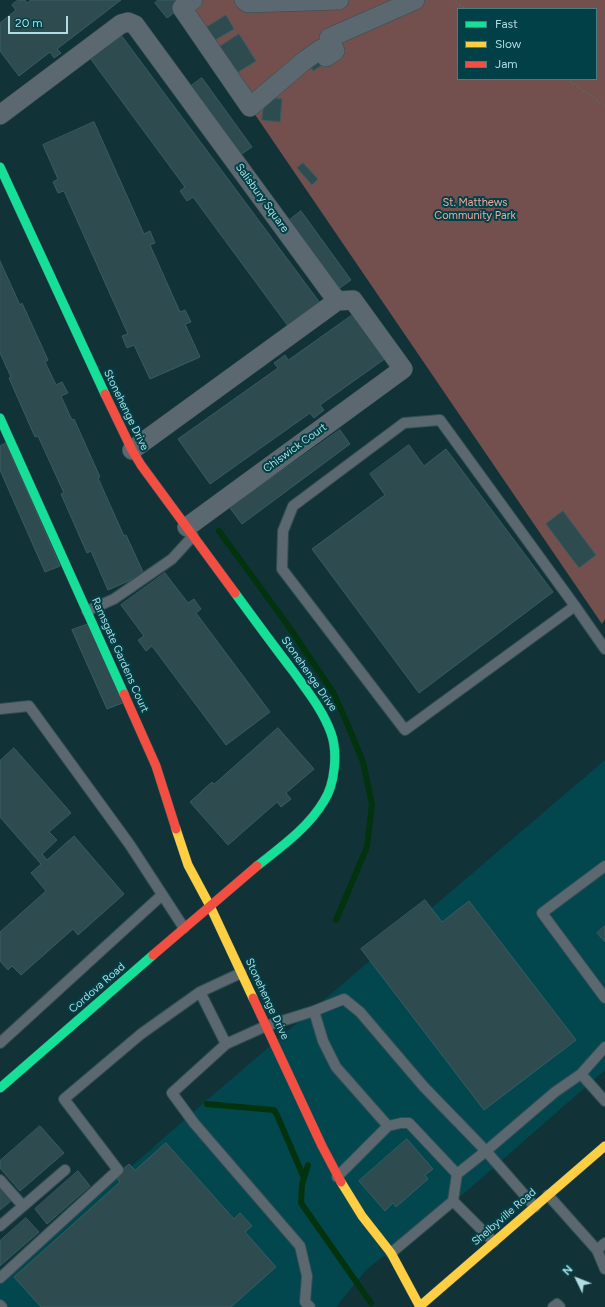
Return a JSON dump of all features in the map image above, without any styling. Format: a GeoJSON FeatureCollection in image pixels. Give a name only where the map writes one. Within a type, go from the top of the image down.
{"type":"FeatureCollection","features":[{"type":"Feature","properties":{"kind":"street"},"geometry":{"type":"LineString","coordinates":[[193,0],[182,8],[250,107],[304,61],[321,50],[326,57],[336,51],[330,38],[415,0]]}},
{"type":"Feature","properties":{"kind":"street"},"geometry":{"type":"LineString","coordinates":[[244,0],[248,3],[339,0]]}},
{"type":"Feature","properties":{"kind":"street","name":"Salisbury Square"},"geometry":{"type":"LineString","coordinates":[[0,115],[121,24],[128,22],[135,25],[337,301]]}},
{"type":"Feature","properties":{"kind":"street","name":"Stonehenge Drive"},"geometry":{"type":"LineString","coordinates":[[0,167],[132,450],[141,465],[327,720],[334,741],[336,756],[335,768],[326,798],[311,819],[210,906],[337,1177],[366,1222],[391,1253],[419,1307]]}},
{"type":"Feature","properties":{"kind":"street","name":"Chiswick Court"},"geometry":{"type":"LineString","coordinates":[[190,531],[403,369],[353,300],[337,301]]}},
{"type":"Feature","properties":{"kind":"street"},"geometry":{"type":"LineString","coordinates":[[132,450],[337,301]]}},
{"type":"Feature","properties":{"kind":"street","name":"Ramsgate Gardens Court"},"geometry":{"type":"LineString","coordinates":[[0,418],[156,766],[188,864],[210,906]]}},
{"type":"Feature","properties":{"kind":"street","name":"Cordova Road"},"geometry":{"type":"LineString","coordinates":[[0,1088],[210,906]]}},
{"type":"Feature","properties":{"kind":"street","name":"Shelbyville Road"},"geometry":{"type":"LineString","coordinates":[[419,1307],[605,1146]]}},
{"type":"Feature","properties":{"kind":"lane"},"geometry":{"type":"LineString","coordinates":[[575,606],[405,730],[282,569],[283,531],[294,506],[404,423],[440,420],[575,606],[605,649]]}},
{"type":"Feature","properties":{"kind":"lane"},"geometry":{"type":"LineString","coordinates":[[87,611],[114,599],[172,559],[190,531]]}},
{"type":"Feature","properties":{"kind":"lane"},"geometry":{"type":"LineString","coordinates":[[0,709],[29,706],[130,845],[184,928]]}},
{"type":"Feature","properties":{"kind":"lane"},"geometry":{"type":"LineString","coordinates":[[605,866],[542,913],[605,998]]}},
{"type":"Feature","properties":{"kind":"lane"},"geometry":{"type":"LineString","coordinates":[[0,1043],[162,895]]}},
{"type":"Feature","properties":{"kind":"lane"},"geometry":{"type":"LineString","coordinates":[[0,1278],[118,1170],[64,1099],[141,1034],[200,992],[241,973]]}},
{"type":"Feature","properties":{"kind":"lane"},"geometry":{"type":"LineString","coordinates":[[200,992],[226,1044]]}},
{"type":"Feature","properties":{"kind":"lane"},"geometry":{"type":"LineString","coordinates":[[305,1305],[307,1276],[300,1246],[194,1123],[172,1093],[226,1044],[266,1026],[314,1011],[344,999],[360,1012],[424,1087],[486,1151],[535,1207]]}},
{"type":"Feature","properties":{"kind":"lane"},"geometry":{"type":"LineString","coordinates":[[314,1011],[323,1040],[336,1067],[388,1126]]}},
{"type":"Feature","properties":{"kind":"lane"},"geometry":{"type":"LineString","coordinates":[[391,1253],[453,1201],[458,1174],[555,1092],[581,1074],[605,1047]]}},
{"type":"Feature","properties":{"kind":"lane"},"geometry":{"type":"LineString","coordinates":[[581,1074],[605,1101]]}},
{"type":"Feature","properties":{"kind":"lane"},"geometry":{"type":"LineString","coordinates":[[337,1177],[388,1126],[400,1123],[409,1123],[458,1174]]}},
{"type":"Feature","properties":{"kind":"lane"},"geometry":{"type":"LineString","coordinates":[[0,1226],[65,1170]]}},
{"type":"Feature","properties":{"kind":"lane"},"geometry":{"type":"LineString","coordinates":[[0,1180],[23,1206]]}},
{"type":"Feature","properties":{"kind":"lane"},"geometry":{"type":"LineString","coordinates":[[548,1196],[597,1250],[605,1269]]}},
{"type":"Feature","properties":{"kind":"lane"},"geometry":{"type":"LineString","coordinates":[[453,1201],[494,1242]]}},
{"type":"Feature","properties":{"kind":"lane"},"geometry":{"type":"LineString","coordinates":[[597,1250],[605,1243]]}},
{"type":"Feature","properties":{"kind":"lane"},"geometry":{"type":"LineString","coordinates":[[553,1307],[557,1304],[560,1307]]}},
{"type":"Feature","properties":{"kind":"path"},"geometry":{"type":"LineString","coordinates":[[453,0],[465,8]]}},
{"type":"Feature","properties":{"kind":"path"},"geometry":{"type":"LineString","coordinates":[[567,80],[605,106]]}},
{"type":"Feature","properties":{"kind":"shaded area"},"geometry":{"type":"Polygon","coordinates":[[[605,760],[605,1070],[468,1190],[366,1270],[336,1307],[0,1307],[0,1282],[207,1100],[605,760]]]}},
{"type":"Feature","properties":{"kind":"green space","name":"St. Matthews Community Park"},"geometry":{"type":"Polygon","coordinates":[[[177,0],[605,0],[605,619],[602,624],[177,0]]]}},
{"type":"Feature","properties":{"kind":"building"},"geometry":{"type":"Polygon","coordinates":[[[18,0],[25,0],[27,3],[31,0],[121,0],[57,49],[61,53],[54,58],[50,52],[19,76],[0,51],[0,23],[16,10],[12,5],[18,0]]]}},
{"type":"Feature","properties":{"kind":"building"},"geometry":{"type":"Polygon","coordinates":[[[158,0],[178,0],[183,6],[167,18],[155,3],[158,0]]]}},
{"type":"Feature","properties":{"kind":"building"},"geometry":{"type":"Polygon","coordinates":[[[226,15],[234,29],[215,40],[207,27],[226,15]]]}},
{"type":"Feature","properties":{"kind":"building"},"geometry":{"type":"Polygon","coordinates":[[[239,34],[256,61],[235,74],[219,47],[239,34]]]}},
{"type":"Feature","properties":{"kind":"building"},"geometry":{"type":"Polygon","coordinates":[[[121,35],[320,303],[288,326],[193,197],[187,201],[180,191],[185,187],[90,58],[121,35]]]}},
{"type":"Feature","properties":{"kind":"building"},"geometry":{"type":"Polygon","coordinates":[[[328,53],[332,59],[313,71],[310,65],[328,53]]]}},
{"type":"Feature","properties":{"kind":"building"},"geometry":{"type":"Polygon","coordinates":[[[202,78],[252,147],[237,157],[187,89],[202,78]]]}},
{"type":"Feature","properties":{"kind":"building"},"geometry":{"type":"Polygon","coordinates":[[[265,97],[282,99],[280,122],[262,120],[265,97]]]}},
{"type":"Feature","properties":{"kind":"building"},"geometry":{"type":"Polygon","coordinates":[[[94,122],[144,234],[150,231],[155,243],[150,245],[180,312],[185,310],[191,322],[185,324],[200,357],[150,379],[134,345],[127,348],[122,336],[128,334],[64,191],[58,193],[53,182],[58,179],[43,145],[94,122]]]}},
{"type":"Feature","properties":{"kind":"building"},"geometry":{"type":"Polygon","coordinates":[[[303,163],[318,179],[312,185],[297,168],[303,163]]]}},
{"type":"Feature","properties":{"kind":"building"},"geometry":{"type":"Polygon","coordinates":[[[301,211],[351,280],[337,290],[287,222],[301,211]]]}},
{"type":"Feature","properties":{"kind":"building"},"geometry":{"type":"Polygon","coordinates":[[[0,261],[20,305],[22,303],[48,360],[45,362],[56,385],[62,382],[68,393],[61,396],[72,420],[74,419],[124,536],[126,535],[144,574],[108,590],[91,551],[87,553],[61,494],[64,493],[38,436],[35,437],[9,378],[11,377],[0,353],[0,261]]]}},
{"type":"Feature","properties":{"kind":"building"},"geometry":{"type":"Polygon","coordinates":[[[354,314],[386,358],[320,405],[324,410],[314,418],[310,413],[210,484],[178,439],[278,368],[274,363],[285,355],[288,360],[354,314]]]}},
{"type":"Feature","properties":{"kind":"building"},"geometry":{"type":"Polygon","coordinates":[[[340,430],[350,444],[242,524],[230,508],[340,430]]]}},
{"type":"Feature","properties":{"kind":"building"},"geometry":{"type":"Polygon","coordinates":[[[6,443],[60,566],[45,572],[0,470],[0,446],[6,443]]]}},
{"type":"Feature","properties":{"kind":"building"},"geometry":{"type":"Polygon","coordinates":[[[409,445],[424,466],[446,449],[553,592],[419,693],[312,549],[385,495],[370,474],[409,445]]]}},
{"type":"Feature","properties":{"kind":"building"},"geometry":{"type":"Polygon","coordinates":[[[563,511],[596,555],[579,568],[546,524],[563,511]]]}},
{"type":"Feature","properties":{"kind":"building"},"geometry":{"type":"Polygon","coordinates":[[[165,573],[188,603],[194,599],[201,609],[196,613],[270,712],[226,745],[152,646],[146,651],[138,640],[144,636],[121,605],[165,573]]]}},
{"type":"Feature","properties":{"kind":"building"},"geometry":{"type":"Polygon","coordinates":[[[89,624],[125,702],[107,709],[72,630],[89,624]]]}},
{"type":"Feature","properties":{"kind":"building"},"geometry":{"type":"Polygon","coordinates":[[[278,728],[314,769],[286,793],[291,799],[281,807],[277,802],[228,845],[190,802],[212,782],[214,784],[278,728]]]}},
{"type":"Feature","properties":{"kind":"building"},"geometry":{"type":"Polygon","coordinates":[[[14,748],[71,813],[49,832],[57,840],[42,854],[47,860],[74,836],[124,894],[78,935],[73,929],[21,975],[12,966],[8,970],[0,961],[0,932],[46,891],[31,873],[41,864],[0,817],[0,761],[14,748]]]}},
{"type":"Feature","properties":{"kind":"building"},"geometry":{"type":"Polygon","coordinates":[[[425,900],[442,922],[469,901],[576,1040],[484,1110],[361,949],[425,900]]]}},
{"type":"Feature","properties":{"kind":"building"},"geometry":{"type":"Polygon","coordinates":[[[605,926],[605,942],[597,933],[605,926]]]}},
{"type":"Feature","properties":{"kind":"building"},"geometry":{"type":"Polygon","coordinates":[[[40,1126],[64,1153],[20,1191],[0,1168],[0,1161],[40,1126]]]}},
{"type":"Feature","properties":{"kind":"building"},"geometry":{"type":"Polygon","coordinates":[[[407,1139],[433,1169],[425,1175],[428,1179],[396,1207],[393,1203],[385,1211],[359,1181],[407,1139]]]}},
{"type":"Feature","properties":{"kind":"building"},"geometry":{"type":"Polygon","coordinates":[[[166,1143],[234,1219],[240,1213],[252,1226],[245,1232],[276,1267],[231,1307],[41,1307],[14,1277],[120,1182],[115,1176],[129,1164],[135,1170],[166,1143]]]}},
{"type":"Feature","properties":{"kind":"building"},"geometry":{"type":"Polygon","coordinates":[[[78,1171],[90,1186],[47,1224],[35,1209],[78,1171]]]}},
{"type":"Feature","properties":{"kind":"building"},"geometry":{"type":"Polygon","coordinates":[[[0,1186],[12,1200],[0,1210],[0,1186]]]}},
{"type":"Feature","properties":{"kind":"building"},"geometry":{"type":"Polygon","coordinates":[[[26,1218],[39,1232],[0,1266],[0,1241],[26,1218]]]}},
{"type":"Feature","properties":{"kind":"waterway"},"geometry":{"type":"LineString","coordinates":[[219,531],[287,624],[333,692],[363,762],[372,804],[367,847],[336,920]]}},
{"type":"Feature","properties":{"kind":"waterway"},"geometry":{"type":"LineString","coordinates":[[207,1104],[274,1110],[304,1178]]}},
{"type":"Feature","properties":{"kind":"waterway"},"geometry":{"type":"LineString","coordinates":[[308,1165],[302,1184],[301,1203],[371,1303]]}},
{"type":"Feature","properties":{"kind":"traffic: fast"},"geometry":{"type":"LineString","coordinates":[[0,167],[105,394]]}},
{"type":"Feature","properties":{"kind":"traffic: fast"},"geometry":{"type":"LineString","coordinates":[[0,418],[124,694]]}},
{"type":"Feature","properties":{"kind":"traffic: fast"},"geometry":{"type":"LineString","coordinates":[[235,593],[309,693],[319,709],[331,733],[335,758],[331,786],[318,811],[285,844],[257,866]]}},
{"type":"Feature","properties":{"kind":"traffic: fast"},"geometry":{"type":"LineString","coordinates":[[0,1088],[153,955]]}},
{"type":"Feature","properties":{"kind":"traffic: slow"},"geometry":{"type":"LineString","coordinates":[[176,829],[188,865],[210,906],[253,998]]}},
{"type":"Feature","properties":{"kind":"traffic: slow"},"geometry":{"type":"LineString","coordinates":[[419,1307],[605,1146]]}},
{"type":"Feature","properties":{"kind":"traffic: slow"},"geometry":{"type":"LineString","coordinates":[[341,1182],[362,1216],[391,1253],[420,1307]]}},
{"type":"Feature","properties":{"kind":"traffic: jam"},"geometry":{"type":"LineString","coordinates":[[105,394],[132,450],[141,465],[235,593]]}},
{"type":"Feature","properties":{"kind":"traffic: jam"},"geometry":{"type":"LineString","coordinates":[[124,694],[156,766],[176,829]]}},
{"type":"Feature","properties":{"kind":"traffic: jam"},"geometry":{"type":"LineString","coordinates":[[153,955],[257,866]]}},
{"type":"Feature","properties":{"kind":"traffic: jam"},"geometry":{"type":"LineString","coordinates":[[253,998],[322,1146],[341,1182]]}}]}
